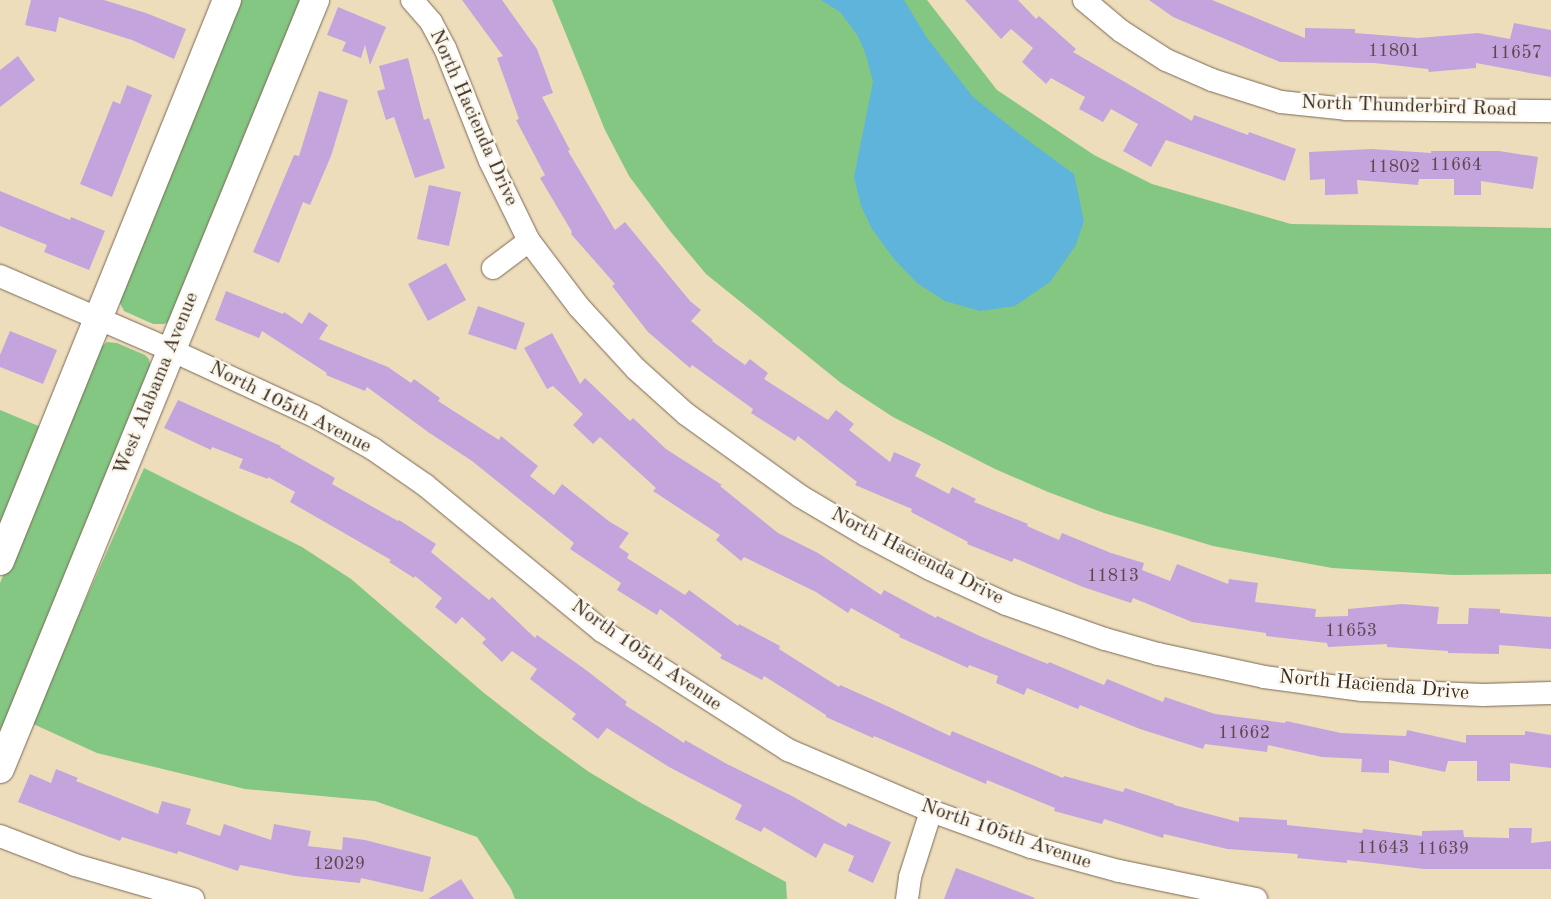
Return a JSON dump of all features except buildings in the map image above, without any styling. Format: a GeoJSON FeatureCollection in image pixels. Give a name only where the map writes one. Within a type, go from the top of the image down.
{"type":"FeatureCollection","features":[{"type":"Feature","properties":{"kind":"street"},"geometry":{"type":"LineString","coordinates":[[0,561],[226,0]]}},
{"type":"Feature","properties":{"kind":"street","name":"West Alabama Avenue"},"geometry":{"type":"LineString","coordinates":[[0,769],[315,0]]}},
{"type":"Feature","properties":{"kind":"street","name":"North Hacienda Drive"},"geometry":{"type":"LineString","coordinates":[[412,0],[431,22],[445,48],[490,161],[528,241],[604,337],[686,414],[766,473],[859,531],[930,569],[1006,604],[1105,639],[1212,667],[1264,677],[1362,690],[1483,695],[1551,693]]}},
{"type":"Feature","properties":{"kind":"street","name":"North Thunderbird Road"},"geometry":{"type":"LineString","coordinates":[[1084,0],[1120,31],[1166,60],[1212,80],[1281,102],[1346,109],[1551,111]]}},
{"type":"Feature","properties":{"kind":"street"},"geometry":{"type":"LineString","coordinates":[[492,268],[528,241]]}},
{"type":"Feature","properties":{"kind":"street","name":"North 105th Avenue"},"geometry":{"type":"LineString","coordinates":[[0,276],[172,350],[314,416],[373,449],[424,484],[602,631],[788,750],[932,812],[1030,847],[1176,885],[1256,899]]}},
{"type":"Feature","properties":{"kind":"street"},"geometry":{"type":"LineString","coordinates":[[907,899],[912,869],[932,812]]}},
{"type":"Feature","properties":{"kind":"street"},"geometry":{"type":"LineString","coordinates":[[0,836],[75,865],[194,899]]}},
{"type":"Feature","properties":{"kind":"green space"},"geometry":{"type":"Polygon","coordinates":[[[240,0],[303,0],[170,321],[164,324],[153,324],[124,311],[119,301],[240,0]]]}},
{"type":"Feature","properties":{"kind":"green space"},"geometry":{"type":"Polygon","coordinates":[[[552,0],[927,0],[997,90],[1094,155],[1152,184],[1291,224],[1551,228],[1551,574],[1453,575],[1332,568],[1213,546],[1104,513],[1048,492],[995,469],[893,417],[841,383],[706,274],[670,231],[629,176],[605,130],[552,0]]]}},
{"type":"Feature","properties":{"kind":"green space"},"geometry":{"type":"Polygon","coordinates":[[[107,342],[117,343],[145,355],[149,359],[151,370],[0,741],[0,583],[95,352],[107,342]]]}},
{"type":"Feature","properties":{"kind":"green space"},"geometry":{"type":"Polygon","coordinates":[[[0,410],[53,432],[0,543],[0,410]]]}},
{"type":"Feature","properties":{"kind":"green space"},"geometry":{"type":"Polygon","coordinates":[[[144,468],[302,547],[351,579],[484,693],[538,735],[589,772],[641,803],[786,882],[787,899],[515,899],[511,889],[477,837],[375,801],[245,789],[97,753],[31,723],[144,468]]]}},
{"type":"Feature","properties":{"kind":"water"},"geometry":{"type":"Polygon","coordinates":[[[821,0],[904,0],[927,38],[973,97],[1074,174],[1084,221],[1076,245],[1050,282],[1015,306],[980,311],[945,301],[917,283],[894,259],[872,229],[861,206],[854,177],[873,82],[866,55],[858,36],[840,12],[821,0]]]}}]}
